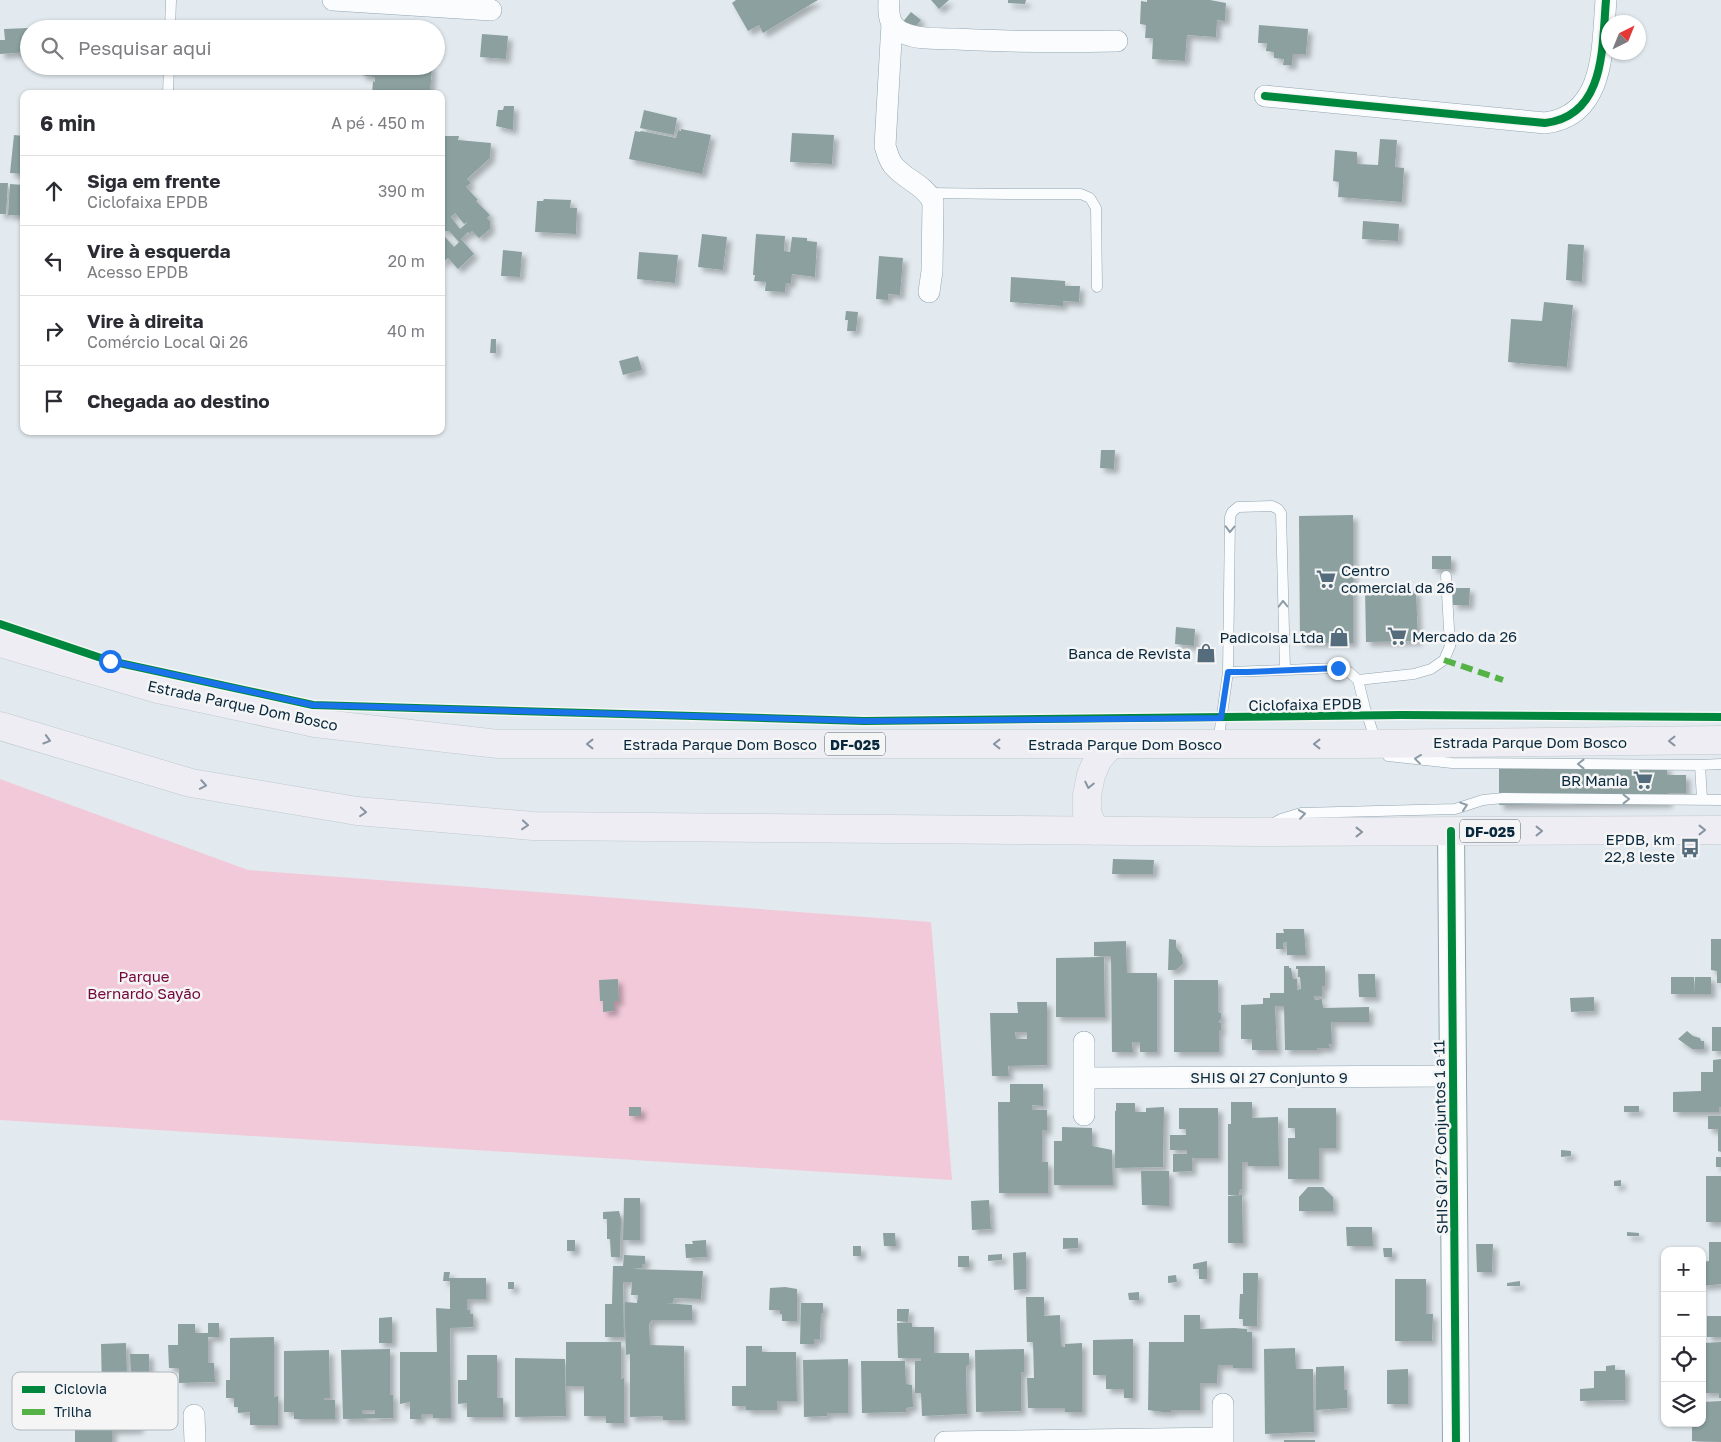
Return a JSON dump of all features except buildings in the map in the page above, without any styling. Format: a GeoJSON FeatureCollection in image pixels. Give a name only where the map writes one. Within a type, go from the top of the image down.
{"type":"FeatureCollection","features":[{"type":"Feature","properties":{"kind":"main road","name":"Estrada Parque Dom Bosco"},"geometry":{"type":"LineString","coordinates":[[0,643],[158,689],[315,723],[498,744],[1367,744],[1721,740]]}},
{"type":"Feature","properties":{"kind":"main road","name":"DF-025"},"geometry":{"type":"LineString","coordinates":[[0,726],[191,783],[356,811],[533,826],[1258,832],[1721,830]]}},
{"type":"Feature","properties":{"kind":"main road"},"geometry":{"type":"LineString","coordinates":[[1095,831],[1087,813],[1087,795],[1091,775],[1098,759],[1111,744]]}},
{"type":"Feature","properties":{"kind":"street"},"geometry":{"type":"LineString","coordinates":[[333,0],[490,10]]}},
{"type":"Feature","properties":{"kind":"street"},"geometry":{"type":"LineString","coordinates":[[889,0],[888,15],[892,23],[901,32],[917,37],[1015,42],[1117,41]]}},
{"type":"Feature","properties":{"kind":"street"},"geometry":{"type":"LineString","coordinates":[[1265,96],[1545,123],[1556,122],[1573,113],[1587,99],[1596,83],[1602,52],[1606,0]]}},
{"type":"Feature","properties":{"kind":"street"},"geometry":{"type":"LineString","coordinates":[[892,23],[885,146],[892,163],[901,173],[928,193],[933,202],[932,271],[929,292]]}},
{"type":"Feature","properties":{"kind":"street","name":"SHIS QI 27 Conjuntos 1 a 11"},"geometry":{"type":"LineString","coordinates":[[1451,831],[1456,1442]]}},
{"type":"Feature","properties":{"kind":"street"},"geometry":{"type":"LineString","coordinates":[[1084,1042],[1084,1115]]}},
{"type":"Feature","properties":{"kind":"street","name":"SHIS QI 27 Conjunto 9"},"geometry":{"type":"LineString","coordinates":[[1084,1078],[1453,1076]]}},
{"type":"Feature","properties":{"kind":"street"},"geometry":{"type":"LineString","coordinates":[[945,1442],[1223,1440],[1223,1404]]}},
{"type":"Feature","properties":{"kind":"street"},"geometry":{"type":"LineString","coordinates":[[194,1416],[195,1442]]}},
{"type":"Feature","properties":{"kind":"lane"},"geometry":{"type":"LineString","coordinates":[[170,20],[171,0]]}},
{"type":"Feature","properties":{"kind":"lane"},"geometry":{"type":"LineString","coordinates":[[168,90],[169,75]]}},
{"type":"Feature","properties":{"kind":"lane"},"geometry":{"type":"LineString","coordinates":[[928,193],[1081,194],[1090,198],[1096,208],[1097,288]]}},
{"type":"Feature","properties":{"kind":"lane"},"geometry":{"type":"LineString","coordinates":[[1218,743],[1228,672],[1230,517],[1232,512],[1238,507],[1272,506],[1281,513],[1285,670]]}},
{"type":"Feature","properties":{"kind":"lane"},"geometry":{"type":"LineString","coordinates":[[1358,680],[1414,674],[1431,669],[1444,660],[1450,646],[1446,576]]}},
{"type":"Feature","properties":{"kind":"lane"},"geometry":{"type":"LineString","coordinates":[[1228,672],[1338,668],[1350,672],[1358,680],[1365,708],[1367,744],[1388,756],[1452,763],[1721,764]]}},
{"type":"Feature","properties":{"kind":"lane"},"geometry":{"type":"LineString","coordinates":[[1700,765],[1702,799]]}},
{"type":"Feature","properties":{"kind":"lane"},"geometry":{"type":"LineString","coordinates":[[1258,832],[1281,819],[1302,813],[1455,809],[1483,800],[1503,798],[1721,800]]}},
{"type":"Feature","properties":{"kind":"green space","name":"Parque Bernardo Sayão"},"geometry":{"type":"Polygon","coordinates":[[[0,779],[248,870],[931,922],[952,1180],[0,1120],[0,779]]]}},
{"type":"Feature","properties":{"kind":"marked path"},"geometry":{"type":"LineString","coordinates":[[1444,660],[1503,680]]}},
{"type":"Feature","properties":{"kind":"cycle path"},"geometry":{"type":"LineString","coordinates":[[1265,96],[1545,123],[1565,118],[1580,107],[1590,93],[1597,76],[1601,57],[1606,0]]}},
{"type":"Feature","properties":{"kind":"cycle path","name":"Ciclofaixa EPDB"},"geometry":{"type":"LineString","coordinates":[[0,624],[110,661],[313,705],[864,721],[1401,715],[1721,717]]}},
{"type":"Feature","properties":{"kind":"cycle path"},"geometry":{"type":"LineString","coordinates":[[1451,831],[1456,1442]]}},
{"type":"Feature","properties":{"kind":"place","name":"Centro comercial da 26"},"geometry":{"type":"Point","coordinates":[1326,579]}},
{"type":"Feature","properties":{"kind":"place","name":"Mercado da 26"},"geometry":{"type":"Point","coordinates":[1397,636]}},
{"type":"Feature","properties":{"kind":"place","name":"Padicoisa Ltda"},"geometry":{"type":"Point","coordinates":[1339,637]}},
{"type":"Feature","properties":{"kind":"place","name":"Banca de Revista"},"geometry":{"type":"Point","coordinates":[1206,653]}},
{"type":"Feature","properties":{"kind":"place","name":"BR Mania"},"geometry":{"type":"Point","coordinates":[1643,780]}},
{"type":"Feature","properties":{"kind":"place","name":"EPDB, km 22,8 leste"},"geometry":{"type":"Point","coordinates":[1690,848]}},
{"type":"Feature","properties":{"kind":"route"},"geometry":{"type":"LineString","coordinates":[[110,661],[313,705],[864,721],[1221,718],[1228,672],[1338,668]]}}]}
